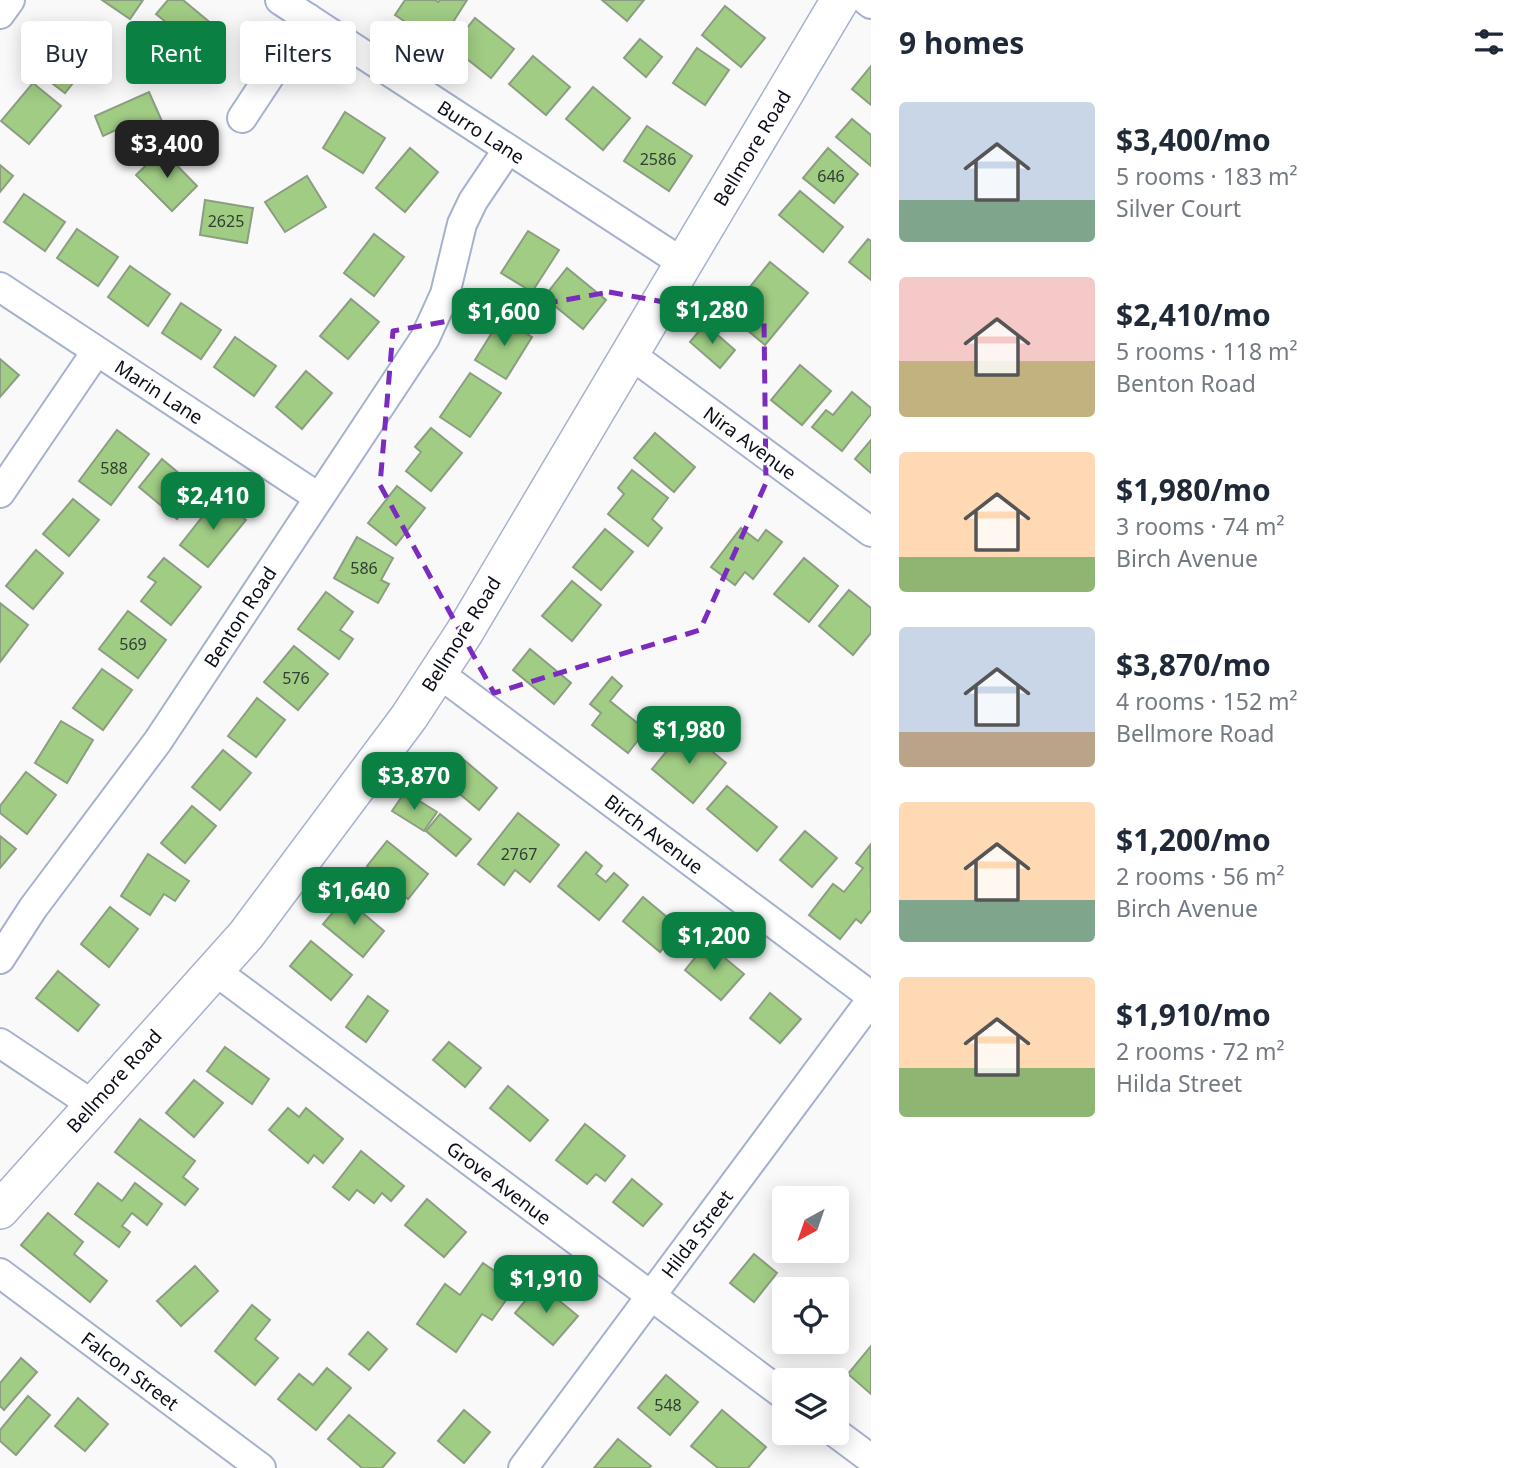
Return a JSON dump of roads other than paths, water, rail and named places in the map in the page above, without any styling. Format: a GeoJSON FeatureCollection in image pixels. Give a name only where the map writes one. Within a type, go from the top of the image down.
{"type":"FeatureCollection","features":[{"type":"Feature","properties":{"kind":"main road","name":"Bellmore Road"},"geometry":{"type":"LineString","coordinates":[[0,1210],[262,913],[409,717],[464,633],[839,3]]}},
{"type":"Feature","properties":{"kind":"street"},"geometry":{"type":"LineString","coordinates":[[0,15],[10,0]]}},
{"type":"Feature","properties":{"kind":"street","name":"Burro Lane"},"geometry":{"type":"LineString","coordinates":[[281,0],[683,263]]}},
{"type":"Feature","properties":{"kind":"street"},"geometry":{"type":"LineString","coordinates":[[839,3],[871,4]]}},
{"type":"Feature","properties":{"kind":"street"},"geometry":{"type":"LineString","coordinates":[[242,118],[308,18]]}},
{"type":"Feature","properties":{"kind":"street","name":"Benton Road"},"geometry":{"type":"LineString","coordinates":[[0,959],[33,908],[159,741],[318,496],[425,338],[445,294],[462,224],[473,201],[508,149]]}},
{"type":"Feature","properties":{"kind":"street","name":"Marin Lane"},"geometry":{"type":"LineString","coordinates":[[0,287],[318,496]]}},
{"type":"Feature","properties":{"kind":"street"},"geometry":{"type":"LineString","coordinates":[[0,493],[96,352]]}},
{"type":"Feature","properties":{"kind":"street","name":"Nira Avenue"},"geometry":{"type":"LineString","coordinates":[[630,354],[871,532]]}},
{"type":"Feature","properties":{"kind":"street","name":"Birch Avenue"},"geometry":{"type":"LineString","coordinates":[[437,672],[871,998]]}},
{"type":"Feature","properties":{"kind":"street","name":"Grove Avenue"},"geometry":{"type":"LineString","coordinates":[[214,970],[772,1386]]}},
{"type":"Feature","properties":{"kind":"street","name":"Hilda Street"},"geometry":{"type":"LineString","coordinates":[[523,1468],[871,998]]}},
{"type":"Feature","properties":{"kind":"street"},"geometry":{"type":"LineString","coordinates":[[0,1043],[93,1105]]}},
{"type":"Feature","properties":{"kind":"street","name":"Falcon Street"},"geometry":{"type":"LineString","coordinates":[[0,1273],[261,1468]]}},
{"type":"Feature","properties":{"kind":"street"},"geometry":{"type":"LineString","coordinates":[[849,1443],[871,1460]]}}]}
